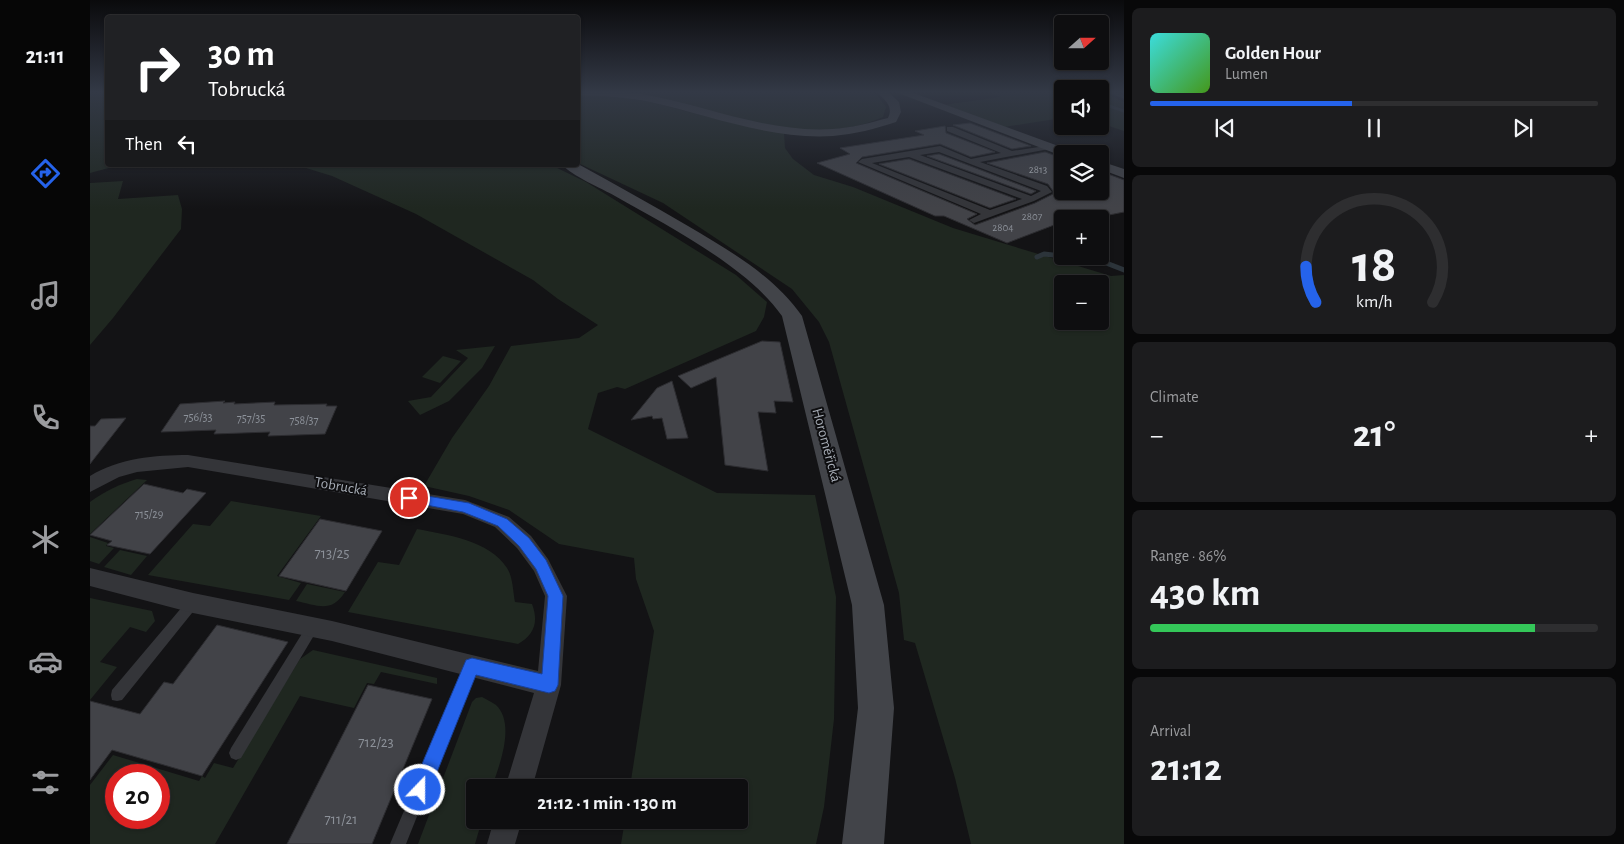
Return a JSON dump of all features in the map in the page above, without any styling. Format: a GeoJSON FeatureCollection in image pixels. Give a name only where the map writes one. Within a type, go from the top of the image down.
{"type":"FeatureCollection","features":[{"type":"Feature","properties":{"kind":"main road"},"geometry":{"type":"LineString","coordinates":[[800,130],[814,132],[852,130]]}},
{"type":"Feature","properties":{"kind":"main road"},"geometry":{"type":"LineString","coordinates":[[1004,130],[1054,149]]}},
{"type":"Feature","properties":{"kind":"main road","name":"Horoměřická"},"geometry":{"type":"LineString","coordinates":[[573,167],[653,211],[756,277],[780,297],[792,316],[868,605],[876,708],[863,844]]}},
{"type":"Feature","properties":{"kind":"main road"},"geometry":{"type":"LineString","coordinates":[[1109,168],[1124,174]]}},
{"type":"Feature","properties":{"kind":"street"},"geometry":{"type":"LineString","coordinates":[[953,130],[1011,154]]}},
{"type":"Feature","properties":{"kind":"street"},"geometry":{"type":"LineString","coordinates":[[969,162],[1049,147]]}},
{"type":"Feature","properties":{"kind":"street"},"geometry":{"type":"LineString","coordinates":[[974,220],[1031,199],[1047,192],[1044,188],[969,162],[940,149],[862,162],[990,214]]}},
{"type":"Feature","properties":{"kind":"street"},"geometry":{"type":"LineString","coordinates":[[909,154],[1031,199]]}},
{"type":"Feature","properties":{"kind":"street","name":"Tobrucká"},"geometry":{"type":"LineString","coordinates":[[90,485],[98,479],[120,469],[156,461],[188,461],[464,507],[502,522],[524,542],[541,565],[556,596],[549,685],[521,779]]}},
{"type":"Feature","properties":{"kind":"street"},"geometry":{"type":"LineString","coordinates":[[90,577],[192,604],[312,628],[549,685]]}},
{"type":"Feature","properties":{"kind":"street"},"geometry":{"type":"LineString","coordinates":[[501,844],[505,829]]}},
{"type":"Feature","properties":{"kind":"lane"},"geometry":{"type":"LineString","coordinates":[[117,695],[192,604]]}},
{"type":"Feature","properties":{"kind":"lane"},"geometry":{"type":"LineString","coordinates":[[236,753],[312,628]]}},
{"type":"Feature","properties":{"kind":"lane"},"geometry":{"type":"LineString","coordinates":[[398,844],[472,666]]}},
{"type":"Feature","properties":{"kind":"shaded area"},"geometry":{"type":"Polygon","coordinates":[[[90,130],[105,130],[105,167],[112,167],[90,173],[90,130]]]}},
{"type":"Feature","properties":{"kind":"shaded area"},"geometry":{"type":"Polygon","coordinates":[[[580,130],[769,130],[784,133],[785,148],[793,159],[814,175],[853,187],[953,228],[1054,259],[1054,265],[1075,265],[1108,275],[1054,275],[1054,330],[1109,330],[1109,275],[1124,275],[1124,844],[971,844],[955,778],[915,643],[904,640],[899,593],[829,342],[819,322],[792,289],[663,203],[580,164],[580,130]]]}},
{"type":"Feature","properties":{"kind":"shaded area"},"geometry":{"type":"Polygon","coordinates":[[[288,167],[555,167],[586,182],[736,275],[767,302],[764,317],[756,331],[625,389],[617,387],[598,393],[588,429],[717,493],[815,495],[836,597],[834,719],[824,807],[816,844],[621,844],[624,829],[748,829],[748,779],[631,779],[654,631],[636,579],[634,558],[559,544],[509,510],[469,496],[424,486],[452,438],[489,386],[511,346],[579,338],[598,325],[533,280],[416,214],[332,176],[306,168],[288,167]]]}},
{"type":"Feature","properties":{"kind":"shaded area"},"geometry":{"type":"Polygon","coordinates":[[[123,181],[118,199],[178,195],[182,209],[181,229],[90,345],[90,183],[123,181]]]}},
{"type":"Feature","properties":{"kind":"shaded area"},"geometry":{"type":"Polygon","coordinates":[[[495,346],[482,368],[449,401],[420,415],[408,401],[431,397],[468,358],[456,350],[495,346]]]}},
{"type":"Feature","properties":{"kind":"shaded area"},"geometry":{"type":"Polygon","coordinates":[[[443,356],[461,361],[440,383],[422,377],[443,356]]]}},
{"type":"Feature","properties":{"kind":"shaded area"},"geometry":{"type":"Polygon","coordinates":[[[137,479],[147,480],[90,534],[90,502],[113,488],[137,479]]]}},
{"type":"Feature","properties":{"kind":"shaded area"},"geometry":{"type":"Polygon","coordinates":[[[231,501],[321,516],[277,576],[301,583],[289,600],[148,575],[193,524],[210,526],[231,501]]]}},
{"type":"Feature","properties":{"kind":"shaded area"},"geometry":{"type":"Polygon","coordinates":[[[417,529],[466,540],[490,551],[499,559],[507,568],[510,576],[515,602],[532,604],[535,622],[528,636],[518,644],[348,612],[378,562],[399,565],[417,529]]]}},
{"type":"Feature","properties":{"kind":"shaded area"},"geometry":{"type":"Polygon","coordinates":[[[90,537],[108,543],[106,546],[114,548],[99,564],[90,561],[90,537]]]}},
{"type":"Feature","properties":{"kind":"shaded area"},"geometry":{"type":"Polygon","coordinates":[[[120,550],[147,556],[131,575],[104,567],[120,550]]]}},
{"type":"Feature","properties":{"kind":"shaded area"},"geometry":{"type":"Polygon","coordinates":[[[307,584],[345,592],[340,599],[329,606],[317,606],[296,601],[307,584]]]}},
{"type":"Feature","properties":{"kind":"shaded area"},"geometry":{"type":"Polygon","coordinates":[[[90,598],[152,611],[155,621],[146,632],[130,627],[100,662],[117,667],[90,700],[90,598]]]}},
{"type":"Feature","properties":{"kind":"shaded area"},"geometry":{"type":"Polygon","coordinates":[[[313,650],[437,678],[437,684],[381,672],[374,684],[367,683],[354,708],[300,696],[215,844],[90,844],[90,785],[105,765],[105,829],[170,829],[170,772],[199,781],[202,776],[205,778],[214,763],[233,768],[300,659],[313,650]]]}},
{"type":"Feature","properties":{"kind":"shaded area"},"geometry":{"type":"Polygon","coordinates":[[[482,697],[496,705],[502,713],[505,723],[505,734],[502,757],[495,779],[466,779],[466,829],[479,829],[475,844],[418,844],[472,702],[476,698],[482,697]]]}},
{"type":"Feature","properties":{"kind":"shaded area"},"geometry":{"type":"Polygon","coordinates":[[[113,755],[143,764],[106,764],[113,755]]]}},
{"type":"Feature","properties":{"kind":"building"},"geometry":{"type":"Polygon","coordinates":[[[946,130],[946,133],[995,152],[971,157],[940,144],[862,157],[856,163],[977,214],[967,219],[975,225],[1035,203],[1053,194],[1048,184],[987,163],[1045,152],[1054,155],[1054,200],[1109,200],[1109,174],[1124,180],[1124,212],[1109,215],[1109,210],[1054,210],[1054,225],[1007,243],[944,216],[935,216],[817,163],[850,154],[840,148],[924,135],[915,131],[946,130]]]}},
{"type":"Feature","properties":{"kind":"building"},"geometry":{"type":"Polygon","coordinates":[[[966,130],[990,130],[1031,146],[1012,149],[966,130]]]}},
{"type":"Feature","properties":{"kind":"building"},"geometry":{"type":"Polygon","coordinates":[[[939,154],[1036,191],[1031,194],[927,156],[939,154]]]}},
{"type":"Feature","properties":{"kind":"building"},"geometry":{"type":"Polygon","coordinates":[[[909,159],[1016,199],[990,208],[879,164],[909,159]]]}},
{"type":"Feature","properties":{"kind":"building"},"geometry":{"type":"Polygon","coordinates":[[[762,341],[780,342],[793,402],[774,401],[776,413],[758,412],[768,471],[725,465],[716,377],[691,388],[678,376],[762,341]]]}},
{"type":"Feature","properties":{"kind":"building"},"geometry":{"type":"Polygon","coordinates":[[[672,381],[688,438],[667,439],[662,418],[653,419],[652,416],[631,420],[657,388],[672,381]]]}},
{"type":"Feature","properties":{"kind":"building"},"geometry":{"type":"Polygon","coordinates":[[[225,401],[223,403],[275,402],[274,405],[327,404],[326,406],[337,406],[325,434],[268,436],[270,432],[214,434],[216,430],[161,432],[180,404],[225,401]]]}},
{"type":"Feature","properties":{"kind":"building"},"geometry":{"type":"Polygon","coordinates":[[[126,418],[90,464],[90,426],[95,426],[101,419],[126,418]]]}},
{"type":"Feature","properties":{"kind":"building"},"geometry":{"type":"Polygon","coordinates":[[[144,484],[183,493],[187,489],[206,493],[150,554],[107,545],[112,541],[90,535],[144,484]]]}},
{"type":"Feature","properties":{"kind":"building"},"geometry":{"type":"Polygon","coordinates":[[[320,519],[382,531],[346,591],[279,576],[320,519]]]}},
{"type":"Feature","properties":{"kind":"building"},"geometry":{"type":"Polygon","coordinates":[[[217,625],[288,642],[202,776],[170,767],[170,764],[160,764],[112,750],[90,780],[90,701],[140,714],[164,682],[173,684],[217,625]]]}},
{"type":"Feature","properties":{"kind":"building"},"geometry":{"type":"Polygon","coordinates":[[[368,685],[432,699],[372,844],[287,844],[368,685]]]}},
{"type":"Feature","properties":{"kind":"waterway"},"geometry":{"type":"LineString","coordinates":[[1037,257],[1044,254],[1054,255]]}},
{"type":"Feature","properties":{"kind":"waterway"},"geometry":{"type":"LineString","coordinates":[[1109,264],[1124,270]]}},
{"type":"Feature","properties":{"kind":"route"},"geometry":{"type":"LineString","coordinates":[[409,498],[464,507],[502,522],[524,542],[541,565],[556,596],[549,685],[472,666],[420,790]]}}]}
